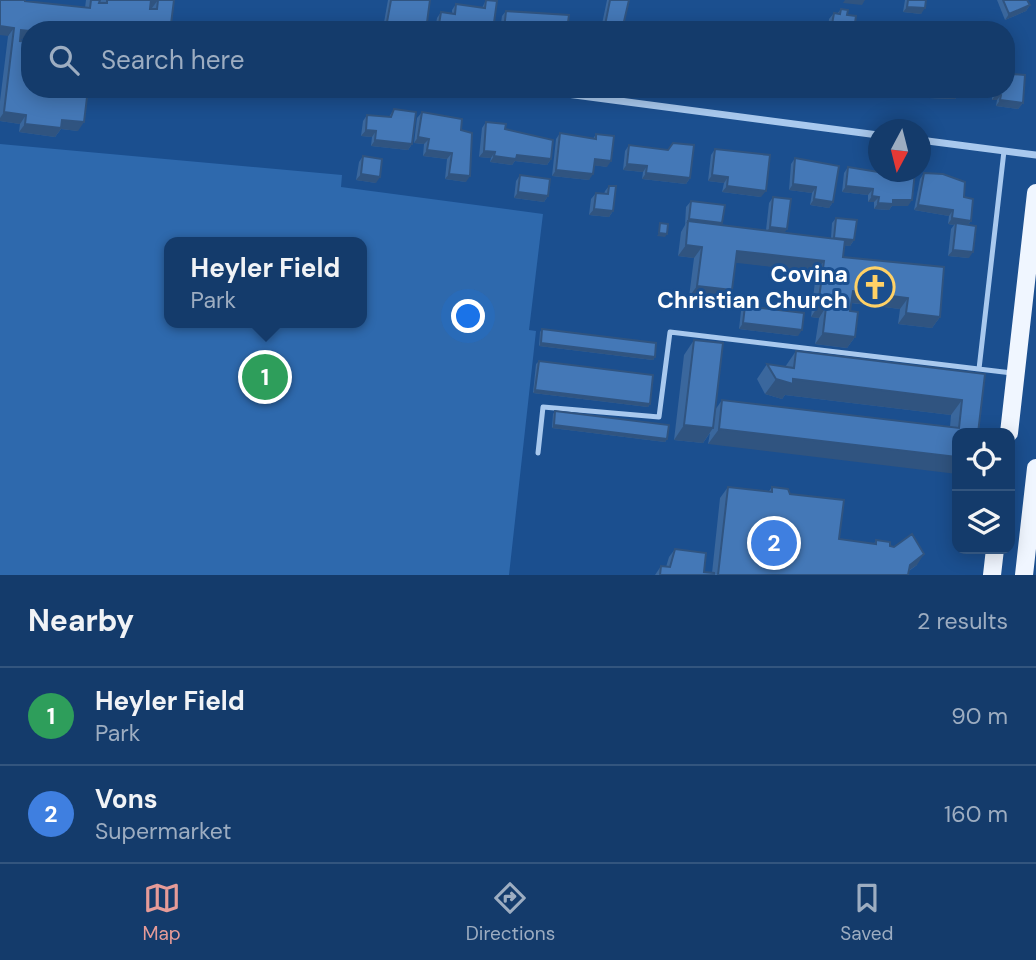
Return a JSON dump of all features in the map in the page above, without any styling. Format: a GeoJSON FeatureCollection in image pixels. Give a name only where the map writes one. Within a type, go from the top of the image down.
{"type":"FeatureCollection","features":[{"type":"Feature","properties":{"kind":"main road"},"geometry":{"type":"LineString","coordinates":[[1010,428],[1036,193]]}},
{"type":"Feature","properties":{"kind":"main road"},"geometry":{"type":"LineString","coordinates":[[1024,575],[1036,468]]}},
{"type":"Feature","properties":{"kind":"main road"},"geometry":{"type":"LineString","coordinates":[[992,575],[994,554]]}},
{"type":"Feature","properties":{"kind":"street"},"geometry":{"type":"LineString","coordinates":[[597,98],[868,134]]}},
{"type":"Feature","properties":{"kind":"street"},"geometry":{"type":"LineString","coordinates":[[931,141],[1036,155]]}},
{"type":"Feature","properties":{"kind":"lane"},"geometry":{"type":"LineString","coordinates":[[979,369],[1004,151]]}},
{"type":"Feature","properties":{"kind":"lane"},"geometry":{"type":"LineString","coordinates":[[538,453],[543,407],[659,416],[670,332],[1016,374]]}},
{"type":"Feature","properties":{"kind":"shaded area"},"geometry":{"type":"Polygon","coordinates":[[[0,144],[342,175],[341,187],[543,214],[529,330],[536,331],[509,575],[0,575],[0,144]]]}},
{"type":"Feature","properties":{"kind":"building"},"geometry":{"type":"Polygon","coordinates":[[[0,0],[25,0],[90,8],[91,0],[107,3],[107,0],[151,0],[150,9],[157,9],[158,0],[174,0],[171,21],[21,21],[21,98],[87,98],[84,122],[62,120],[61,128],[25,124],[26,115],[4,112],[14,28],[0,26],[0,0]]]}},
{"type":"Feature","properties":{"kind":"building"},"geometry":{"type":"Polygon","coordinates":[[[391,0],[430,0],[427,21],[387,21],[391,0]]]}},
{"type":"Feature","properties":{"kind":"building"},"geometry":{"type":"Polygon","coordinates":[[[486,0],[497,1],[494,21],[440,21],[441,12],[455,14],[456,4],[485,8],[486,0]]]}},
{"type":"Feature","properties":{"kind":"building"},"geometry":{"type":"Polygon","coordinates":[[[610,0],[629,0],[624,21],[606,21],[610,0]]]}},
{"type":"Feature","properties":{"kind":"building"},"geometry":{"type":"Polygon","coordinates":[[[908,0],[926,0],[925,8],[907,7],[908,0]]]}},
{"type":"Feature","properties":{"kind":"building"},"geometry":{"type":"Polygon","coordinates":[[[1003,0],[1027,0],[1030,5],[1009,14],[1003,0]]]}},
{"type":"Feature","properties":{"kind":"building"},"geometry":{"type":"Polygon","coordinates":[[[841,9],[848,10],[847,15],[856,16],[855,21],[833,21],[834,13],[840,14],[841,9]]]}},
{"type":"Feature","properties":{"kind":"building"},"geometry":{"type":"Polygon","coordinates":[[[506,11],[569,15],[568,21],[505,21],[506,11]]]}},
{"type":"Feature","properties":{"kind":"building"},"geometry":{"type":"Polygon","coordinates":[[[1015,74],[1025,75],[1023,103],[1000,100],[1015,98],[1015,74]]]}},
{"type":"Feature","properties":{"kind":"building"},"geometry":{"type":"Polygon","coordinates":[[[394,109],[416,112],[412,144],[375,140],[376,131],[366,130],[367,115],[391,117],[394,109]]]}},
{"type":"Feature","properties":{"kind":"building"},"geometry":{"type":"Polygon","coordinates":[[[422,112],[462,119],[461,130],[472,133],[470,176],[449,174],[452,153],[427,150],[429,139],[418,137],[422,112]]]}},
{"type":"Feature","properties":{"kind":"building"},"geometry":{"type":"Polygon","coordinates":[[[486,122],[506,124],[505,129],[553,140],[551,159],[517,155],[516,159],[494,156],[495,152],[484,151],[486,122]]]}},
{"type":"Feature","properties":{"kind":"building"},"geometry":{"type":"Polygon","coordinates":[[[560,133],[596,139],[596,134],[614,136],[611,161],[595,159],[593,174],[556,170],[560,133]]]}},
{"type":"Feature","properties":{"kind":"building"},"geometry":{"type":"Polygon","coordinates":[[[673,143],[694,145],[690,178],[646,173],[647,166],[627,164],[629,145],[668,150],[673,143]]]}},
{"type":"Feature","properties":{"kind":"building"},"geometry":{"type":"Polygon","coordinates":[[[715,149],[770,155],[766,191],[727,186],[728,177],[712,175],[715,149]]]}},
{"type":"Feature","properties":{"kind":"building"},"geometry":{"type":"Polygon","coordinates":[[[363,156],[382,159],[380,177],[361,174],[363,156]]]}},
{"type":"Feature","properties":{"kind":"building"},"geometry":{"type":"Polygon","coordinates":[[[795,158],[839,166],[833,202],[814,199],[816,187],[793,184],[795,158]]]}},
{"type":"Feature","properties":{"kind":"building"},"geometry":{"type":"Polygon","coordinates":[[[848,167],[868,170],[868,182],[914,182],[912,200],[893,200],[893,204],[878,203],[879,197],[872,196],[873,189],[846,186],[848,167]]]}},
{"type":"Feature","properties":{"kind":"building"},"geometry":{"type":"Polygon","coordinates":[[[931,173],[943,174],[965,182],[964,197],[973,199],[971,221],[952,218],[953,210],[918,205],[922,182],[931,182],[931,173]]]}},
{"type":"Feature","properties":{"kind":"building"},"geometry":{"type":"Polygon","coordinates":[[[520,175],[550,179],[548,196],[518,192],[520,175]]]}},
{"type":"Feature","properties":{"kind":"building"},"geometry":{"type":"Polygon","coordinates":[[[609,186],[616,186],[613,211],[594,209],[596,193],[608,194],[609,186]]]}},
{"type":"Feature","properties":{"kind":"building"},"geometry":{"type":"Polygon","coordinates":[[[773,197],[791,199],[787,229],[770,227],[773,197]]]}},
{"type":"Feature","properties":{"kind":"building"},"geometry":{"type":"Polygon","coordinates":[[[691,201],[725,205],[722,223],[689,219],[691,201]]]}},
{"type":"Feature","properties":{"kind":"building"},"geometry":{"type":"Polygon","coordinates":[[[836,218],[857,220],[854,240],[834,238],[836,218]]]}},
{"type":"Feature","properties":{"kind":"building","name":"Covina Christian Church"},"geometry":{"type":"Polygon","coordinates":[[[688,221],[845,240],[843,257],[944,267],[940,317],[906,313],[908,298],[853,291],[850,311],[858,312],[855,337],[823,333],[826,307],[818,306],[824,261],[737,251],[732,290],[697,286],[702,247],[686,245],[688,221]]]}},
{"type":"Feature","properties":{"kind":"building"},"geometry":{"type":"Polygon","coordinates":[[[660,223],[668,224],[667,234],[659,233],[660,223]]]}},
{"type":"Feature","properties":{"kind":"building"},"geometry":{"type":"Polygon","coordinates":[[[956,223],[976,226],[973,252],[953,250],[956,223]]]}},
{"type":"Feature","properties":{"kind":"building"},"geometry":{"type":"Polygon","coordinates":[[[745,306],[804,313],[802,330],[743,323],[745,306]]]}},
{"type":"Feature","properties":{"kind":"building"},"geometry":{"type":"Polygon","coordinates":[[[542,329],[656,343],[655,357],[541,343],[542,329]]]}},
{"type":"Feature","properties":{"kind":"building"},"geometry":{"type":"Polygon","coordinates":[[[694,340],[723,343],[713,428],[684,425],[694,340]]]}},
{"type":"Feature","properties":{"kind":"building"},"geometry":{"type":"Polygon","coordinates":[[[796,351],[985,374],[979,428],[959,428],[962,400],[793,379],[793,384],[776,379],[767,364],[794,368],[796,351]]]}},
{"type":"Feature","properties":{"kind":"building"},"geometry":{"type":"Polygon","coordinates":[[[539,361],[653,375],[650,404],[535,390],[539,361]]]}},
{"type":"Feature","properties":{"kind":"building"},"geometry":{"type":"Polygon","coordinates":[[[722,400],[959,428],[952,428],[952,456],[719,429],[722,400]]]}},
{"type":"Feature","properties":{"kind":"building"},"geometry":{"type":"Polygon","coordinates":[[[555,411],[669,425],[667,439],[554,425],[555,411]]]}},
{"type":"Feature","properties":{"kind":"building"},"geometry":{"type":"Polygon","coordinates":[[[728,487],[772,492],[772,487],[788,489],[790,494],[844,500],[839,539],[876,544],[876,540],[890,542],[890,546],[894,547],[912,534],[924,554],[910,565],[908,575],[718,575],[728,487]]]}},
{"type":"Feature","properties":{"kind":"building"},"geometry":{"type":"Polygon","coordinates":[[[675,549],[706,553],[704,572],[714,575],[660,575],[661,566],[670,567],[675,549]]]}},
{"type":"Feature","properties":{"kind":"place","name":"Covina Christian Church"},"geometry":{"type":"Point","coordinates":[875,287]}},
{"type":"Feature","properties":{"kind":"place","name":"Heyler Field"},"geometry":{"type":"Point","coordinates":[265,377]}},
{"type":"Feature","properties":{"kind":"place","name":"Vons"},"geometry":{"type":"Point","coordinates":[774,543]}}]}
